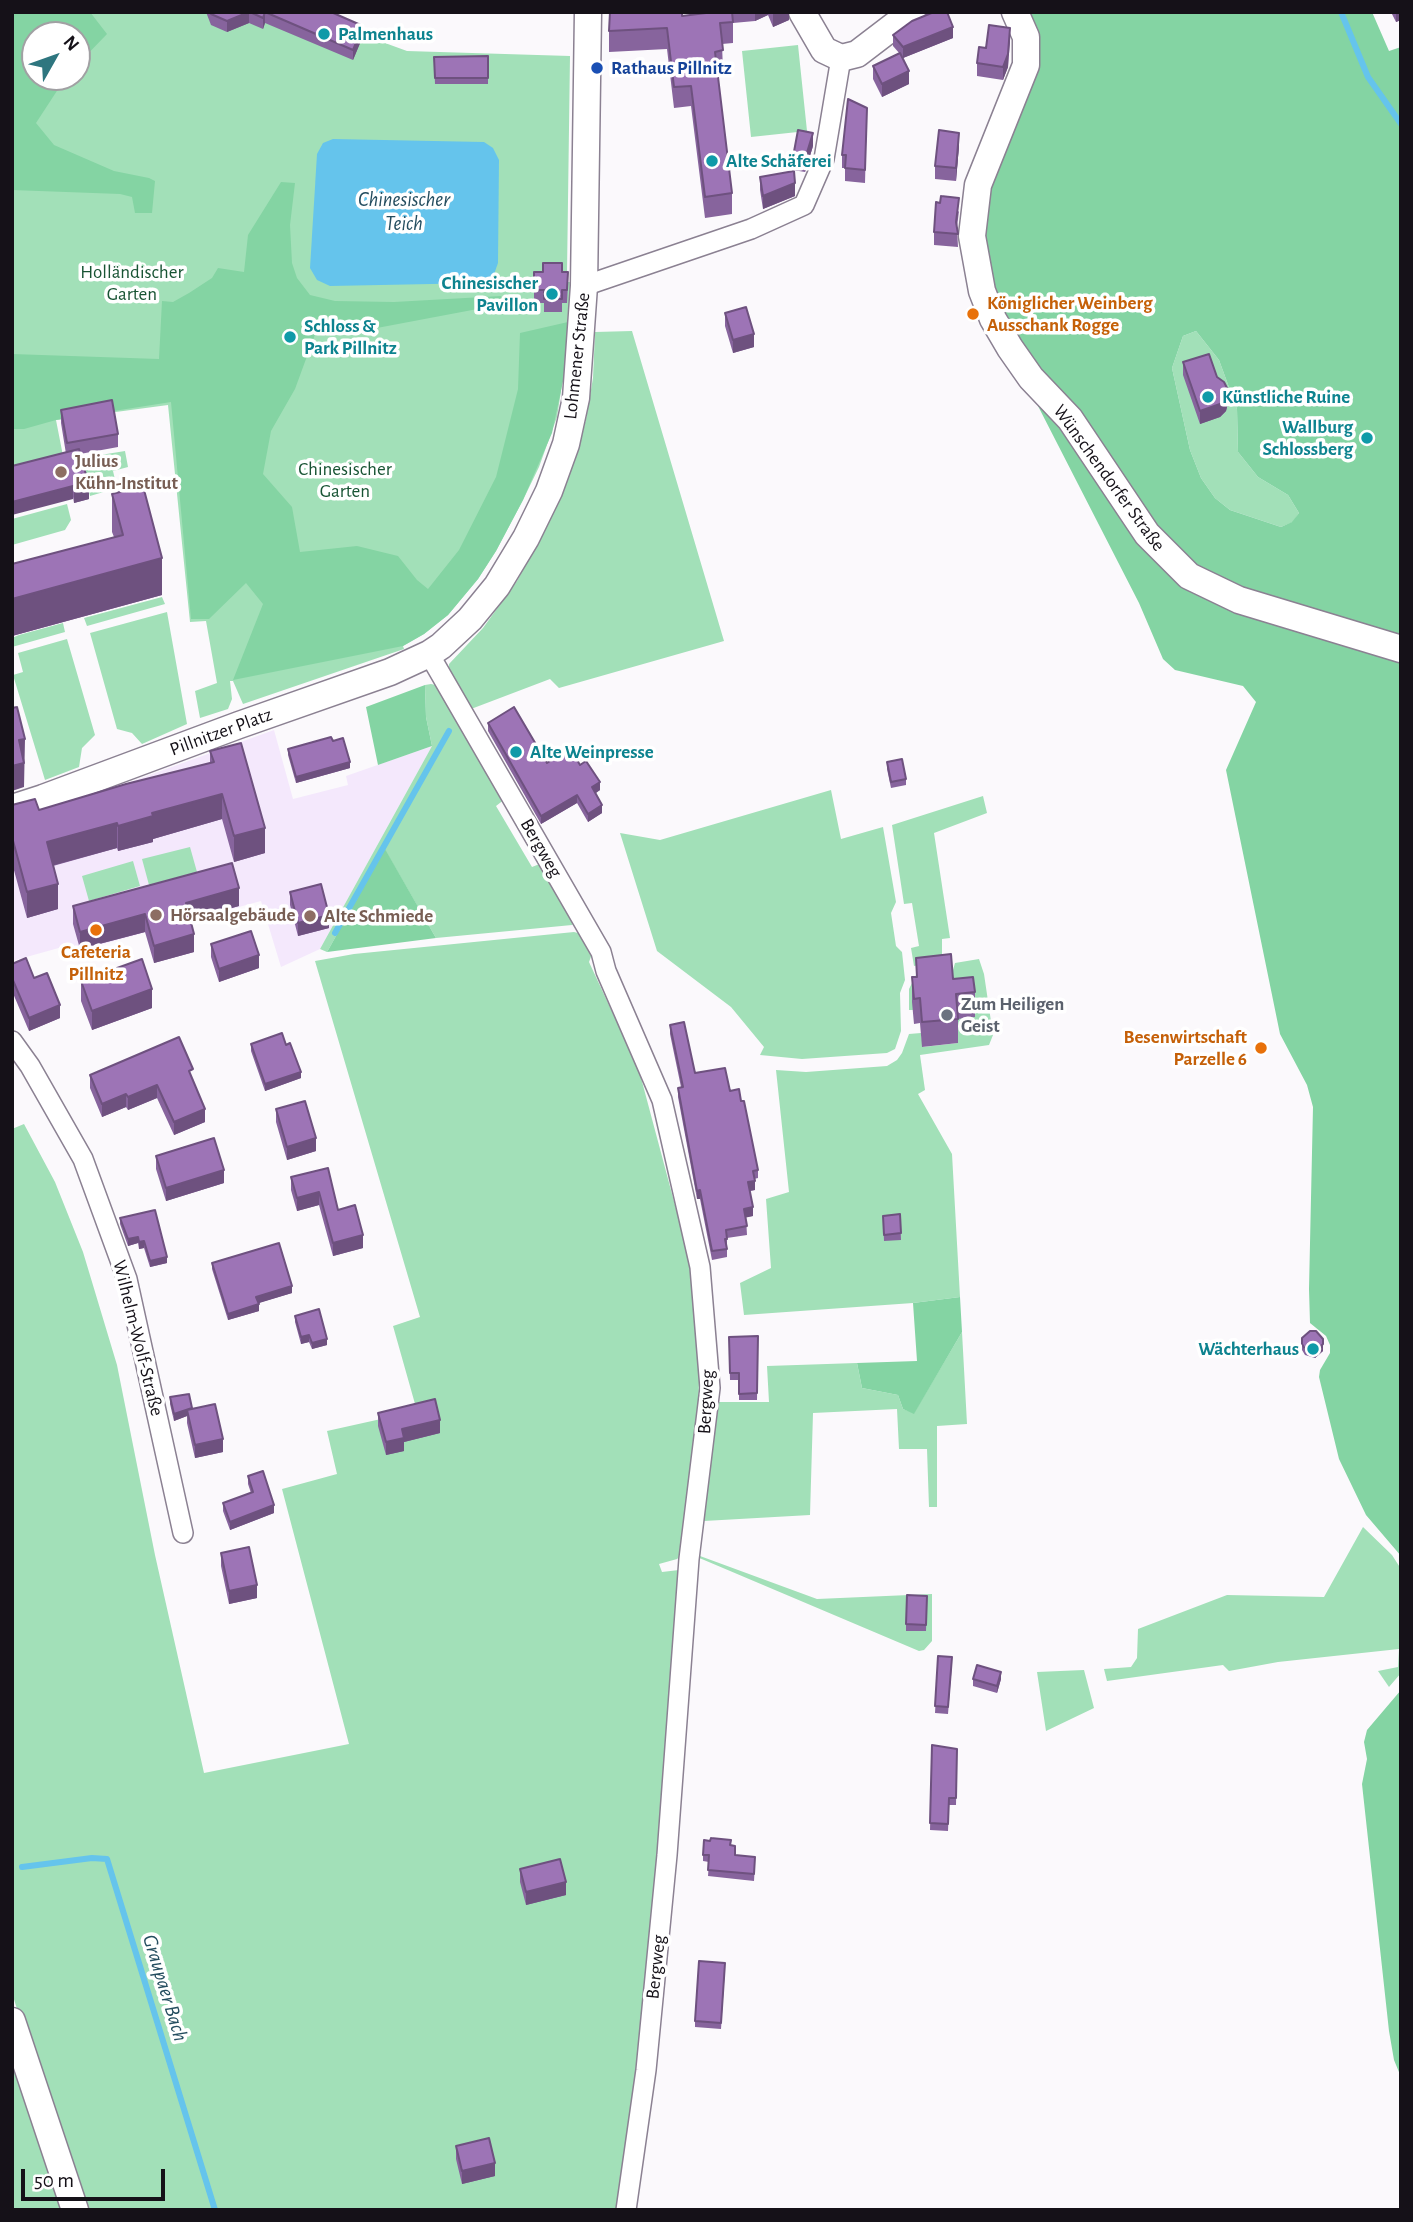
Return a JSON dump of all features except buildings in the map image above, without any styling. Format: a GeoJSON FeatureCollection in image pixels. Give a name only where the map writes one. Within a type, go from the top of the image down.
{"type":"FeatureCollection","features":[{"type":"Feature","properties":{"kind":"main road","name":"Lohmener Straße"},"geometry":{"type":"LineString","coordinates":[[429,654],[470,619],[497,586],[526,538],[549,491],[566,444],[576,398],[584,286],[588,12]]}},
{"type":"Feature","properties":{"kind":"main road"},"geometry":{"type":"LineString","coordinates":[[802,12],[824,50],[841,58],[857,54],[912,12]]}},
{"type":"Feature","properties":{"kind":"main road","name":"Wünschendorfer Straße"},"geometry":{"type":"LineString","coordinates":[[1016,12],[1026,37],[1026,65],[978,185],[972,236],[980,283],[993,319],[1031,378],[1070,419],[1140,525],[1168,558],[1189,576],[1239,600],[1401,649]]}},
{"type":"Feature","properties":{"kind":"main road","name":"Pillnitzer Platz"},"geometry":{"type":"LineString","coordinates":[[12,808],[390,672],[429,654]]}},
{"type":"Feature","properties":{"kind":"main road"},"geometry":{"type":"LineString","coordinates":[[12,2021],[75,2210]]}},
{"type":"Feature","properties":{"kind":"street"},"geometry":{"type":"LineString","coordinates":[[584,286],[751,229],[804,205],[824,159],[841,58]]}},
{"type":"Feature","properties":{"kind":"street","name":"Bergweg"},"geometry":{"type":"LineString","coordinates":[[429,654],[600,952],[662,1100],[699,1266],[710,1388],[689,1559],[667,1855],[647,2057],[626,2210]]}},
{"type":"Feature","properties":{"kind":"street","name":"Wilhelm-Wolf-Straße"},"geometry":{"type":"LineString","coordinates":[[12,1041],[30,1066],[83,1159],[122,1266],[183,1533]]}},
{"type":"Feature","properties":{"kind":"shaded area"},"geometry":{"type":"Polygon","coordinates":[[[274,730],[293,799],[348,785],[346,776],[432,746],[320,949],[281,967],[261,901],[77,951],[73,944],[12,961],[12,822],[50,811],[274,730]]]}},
{"type":"Feature","properties":{"kind":"green space","name":"Schloss & Park Pillnitz"},"geometry":{"type":"Polygon","coordinates":[[[12,12],[318,12],[374,39],[407,51],[570,56],[567,282],[570,282],[570,307],[567,352],[557,417],[539,467],[496,551],[478,579],[448,615],[403,646],[404,649],[243,704],[233,681],[230,681],[232,699],[228,709],[200,718],[195,691],[217,683],[206,621],[190,622],[168,405],[56,420],[64,461],[12,476],[12,12]]]}},
{"type":"Feature","properties":{"kind":"green space"},"geometry":{"type":"Polygon","coordinates":[[[12,12],[90,12],[107,34],[91,51],[91,21],[21,21],[21,91],[57,91],[36,123],[54,145],[114,171],[155,181],[152,213],[135,213],[132,197],[120,194],[12,190],[12,12]]]}},
{"type":"Feature","properties":{"kind":"green space"},"geometry":{"type":"Polygon","coordinates":[[[1027,12],[1372,12],[1389,51],[1401,47],[1401,640],[1251,596],[1188,566],[1040,375],[990,292],[981,212],[1027,12]],[[1196,331],[1183,336],[1172,368],[1190,450],[1201,478],[1215,498],[1230,510],[1281,527],[1292,522],[1299,513],[1288,495],[1258,477],[1238,452],[1237,409],[1219,360],[1196,331]]]}},
{"type":"Feature","properties":{"kind":"green space"},"geometry":{"type":"Polygon","coordinates":[[[798,45],[807,131],[751,137],[742,51],[798,45]]]}},
{"type":"Feature","properties":{"kind":"green space"},"geometry":{"type":"Polygon","coordinates":[[[281,182],[295,183],[290,225],[292,263],[297,278],[310,295],[335,301],[394,302],[501,296],[504,304],[361,331],[317,329],[295,389],[271,431],[263,474],[292,507],[300,552],[357,546],[398,556],[428,589],[459,550],[496,477],[518,389],[520,333],[568,322],[566,367],[552,433],[523,500],[478,579],[448,615],[403,646],[233,680],[263,604],[246,583],[209,619],[191,619],[171,402],[12,429],[12,354],[159,359],[162,301],[173,302],[189,293],[212,278],[218,268],[244,272],[248,235],[281,182]]]}},
{"type":"Feature","properties":{"kind":"green space"},"geometry":{"type":"Polygon","coordinates":[[[632,331],[724,641],[559,688],[550,679],[471,709],[449,673],[449,664],[483,628],[517,581],[560,499],[578,452],[586,419],[593,378],[595,332],[632,331]]]}},
{"type":"Feature","properties":{"kind":"green space"},"geometry":{"type":"Polygon","coordinates":[[[1196,331],[1219,360],[1237,409],[1238,452],[1258,477],[1288,495],[1299,513],[1293,522],[1281,527],[1230,510],[1215,498],[1201,478],[1190,450],[1172,368],[1183,336],[1196,331]]]}},
{"type":"Feature","properties":{"kind":"green space"},"geometry":{"type":"Polygon","coordinates":[[[1041,400],[1163,561],[1401,657],[1401,1556],[1366,1515],[1339,1459],[1319,1377],[1330,1353],[1330,1345],[1326,1336],[1310,1323],[1313,1107],[1307,1085],[1280,1034],[1226,770],[1256,702],[1243,686],[1175,670],[1163,659],[1139,603],[1038,406],[1041,400]]]}},
{"type":"Feature","properties":{"kind":"green space"},"geometry":{"type":"Polygon","coordinates":[[[125,451],[128,467],[113,471],[117,488],[90,496],[82,458],[125,451]]]}},
{"type":"Feature","properties":{"kind":"green space"},"geometry":{"type":"Polygon","coordinates":[[[67,504],[71,520],[65,530],[12,545],[12,519],[67,504]]]}},
{"type":"Feature","properties":{"kind":"green space"},"geometry":{"type":"Polygon","coordinates":[[[162,597],[165,604],[87,626],[84,618],[162,597]]]}},
{"type":"Feature","properties":{"kind":"green space"},"geometry":{"type":"Polygon","coordinates":[[[167,612],[187,724],[142,744],[132,733],[117,729],[90,633],[167,612]]]}},
{"type":"Feature","properties":{"kind":"green space"},"geometry":{"type":"Polygon","coordinates":[[[63,623],[65,632],[12,647],[12,638],[63,623]]]}},
{"type":"Feature","properties":{"kind":"green space"},"geometry":{"type":"Polygon","coordinates":[[[67,639],[95,735],[82,748],[79,767],[45,780],[13,675],[23,672],[18,653],[67,639]]]}},
{"type":"Feature","properties":{"kind":"green space"},"geometry":{"type":"Polygon","coordinates":[[[425,685],[440,686],[505,799],[496,806],[532,867],[542,863],[576,921],[572,925],[436,938],[385,850],[327,952],[320,949],[432,746],[426,717],[425,685]]]}},
{"type":"Feature","properties":{"kind":"green space"},"geometry":{"type":"Polygon","coordinates":[[[425,685],[426,717],[432,746],[378,765],[366,707],[425,685]]]}},
{"type":"Feature","properties":{"kind":"green space"},"geometry":{"type":"Polygon","coordinates":[[[831,790],[841,839],[883,827],[896,902],[891,913],[896,946],[902,952],[905,980],[900,993],[901,1031],[895,1049],[887,1053],[802,1059],[760,1055],[764,1047],[731,1007],[657,951],[620,833],[660,840],[831,790]]]}},
{"type":"Feature","properties":{"kind":"green space"},"geometry":{"type":"Polygon","coordinates":[[[983,796],[987,813],[934,833],[950,938],[942,939],[942,957],[935,962],[914,966],[911,948],[919,946],[912,903],[904,904],[892,825],[983,796]]]}},
{"type":"Feature","properties":{"kind":"green space"},"geometry":{"type":"Polygon","coordinates":[[[190,847],[197,872],[149,885],[142,859],[190,847]]]}},
{"type":"Feature","properties":{"kind":"green space"},"geometry":{"type":"Polygon","coordinates":[[[385,849],[436,938],[327,952],[385,849]]]}},
{"type":"Feature","properties":{"kind":"green space"},"geometry":{"type":"Polygon","coordinates":[[[133,861],[140,886],[89,901],[82,876],[133,861]]]}},
{"type":"Feature","properties":{"kind":"green space"},"geometry":{"type":"Polygon","coordinates":[[[574,932],[582,934],[592,954],[589,962],[621,1031],[625,1029],[644,1071],[640,1074],[676,1209],[682,1214],[700,1327],[698,1434],[682,1555],[659,1564],[662,1572],[679,1570],[655,1928],[647,1951],[650,1975],[620,2210],[85,2210],[44,2095],[12,1993],[12,1129],[24,1124],[55,1182],[83,1252],[117,1365],[155,1555],[204,1773],[349,1744],[282,1489],[337,1474],[327,1431],[417,1411],[393,1326],[420,1317],[315,961],[354,954],[574,932]]]}},
{"type":"Feature","properties":{"kind":"green space"},"geometry":{"type":"Polygon","coordinates":[[[979,959],[984,974],[993,1035],[989,1045],[920,1055],[925,1090],[918,1094],[952,1154],[960,1297],[744,1315],[740,1283],[771,1268],[766,1199],[789,1192],[776,1070],[806,1072],[887,1066],[902,1053],[909,1034],[921,1033],[923,1047],[958,1043],[913,1010],[909,1010],[909,989],[916,975],[953,970],[955,963],[979,959]]]}},
{"type":"Feature","properties":{"kind":"green space"},"geometry":{"type":"Polygon","coordinates":[[[960,1297],[962,1332],[914,1414],[903,1409],[898,1395],[862,1388],[857,1363],[917,1361],[913,1303],[960,1297]]]}},
{"type":"Feature","properties":{"kind":"green space"},"geometry":{"type":"Polygon","coordinates":[[[962,1332],[967,1424],[937,1426],[937,1507],[929,1507],[927,1449],[899,1449],[897,1409],[813,1413],[810,1515],[704,1521],[700,1556],[817,1599],[932,1594],[932,1641],[924,1650],[919,1651],[697,1557],[715,1402],[769,1402],[767,1366],[857,1363],[862,1388],[898,1395],[903,1409],[914,1413],[962,1332]]]}},
{"type":"Feature","properties":{"kind":"green space"},"geometry":{"type":"Polygon","coordinates":[[[1363,1527],[1392,1555],[1401,1569],[1401,1673],[1389,1687],[1378,1671],[1398,1667],[1399,1649],[1278,1662],[1229,1671],[1223,1665],[1107,1681],[1104,1669],[1131,1667],[1137,1658],[1138,1629],[1227,1595],[1324,1597],[1363,1527]]]}},
{"type":"Feature","properties":{"kind":"green space"},"geometry":{"type":"Polygon","coordinates":[[[1084,1670],[1094,1708],[1046,1731],[1037,1672],[1084,1670]]]}},
{"type":"Feature","properties":{"kind":"green space"},"geometry":{"type":"Polygon","coordinates":[[[1401,1690],[1401,2077],[1394,2060],[1389,2031],[1362,1784],[1367,1759],[1364,1742],[1367,1730],[1401,1690]]]}},
{"type":"Feature","properties":{"kind":"green space"},"geometry":{"type":"Polygon","coordinates":[[[12,2063],[64,2210],[12,2210],[12,2063]]]}},
{"type":"Feature","properties":{"kind":"water","name":"Chinesischer Teich"},"geometry":{"type":"Polygon","coordinates":[[[333,139],[484,142],[493,148],[499,160],[498,263],[493,277],[482,283],[330,286],[317,280],[310,268],[317,154],[323,143],[333,139]]]}},
{"type":"Feature","properties":{"kind":"waterway"},"geometry":{"type":"LineString","coordinates":[[1341,12],[1368,77],[1401,124]]}},
{"type":"Feature","properties":{"kind":"waterway"},"geometry":{"type":"LineString","coordinates":[[335,933],[449,731]]}},
{"type":"Feature","properties":{"kind":"waterway","name":"Graupaer Bach"},"geometry":{"type":"LineString","coordinates":[[22,1867],[92,1858],[107,1859],[215,2210]]}},
{"type":"Feature","properties":{"kind":"place","name":"Palmenhaus"},"geometry":{"type":"Point","coordinates":[324,34]}},
{"type":"Feature","properties":{"kind":"place","name":"Rathaus Pillnitz"},"geometry":{"type":"Point","coordinates":[597,68]}},
{"type":"Feature","properties":{"kind":"place","name":"Alte Schäferei"},"geometry":{"type":"Point","coordinates":[712,161]}},
{"type":"Feature","properties":{"kind":"place","name":"Chinesischer Pavillon"},"geometry":{"type":"Point","coordinates":[552,294]}},
{"type":"Feature","properties":{"kind":"place","name":"Königlicher Weinberg Ausschank Rogge"},"geometry":{"type":"Point","coordinates":[973,314]}},
{"type":"Feature","properties":{"kind":"place","name":"Schloss & Park Pillnitz"},"geometry":{"type":"Point","coordinates":[290,337]}},
{"type":"Feature","properties":{"kind":"place","name":"Künstliche Ruine"},"geometry":{"type":"Point","coordinates":[1208,397]}},
{"type":"Feature","properties":{"kind":"place","name":"Wallburg Schlossberg"},"geometry":{"type":"Point","coordinates":[1367,438]}},
{"type":"Feature","properties":{"kind":"place","name":"Julius Kühn-Institut"},"geometry":{"type":"Point","coordinates":[61,472]}},
{"type":"Feature","properties":{"kind":"place","name":"Alte Weinpresse"},"geometry":{"type":"Point","coordinates":[516,752]}},
{"type":"Feature","properties":{"kind":"place","name":"Hörsaalgebäude"},"geometry":{"type":"Point","coordinates":[156,915]}},
{"type":"Feature","properties":{"kind":"place","name":"Alte Schmiede"},"geometry":{"type":"Point","coordinates":[310,916]}},
{"type":"Feature","properties":{"kind":"place","name":"Cafeteria Pillnitz"},"geometry":{"type":"Point","coordinates":[96,930]}},
{"type":"Feature","properties":{"kind":"place","name":"Zum Heiligen Geist"},"geometry":{"type":"Point","coordinates":[947,1015]}},
{"type":"Feature","properties":{"kind":"place","name":"Besenwirtschaft Parzelle 6"},"geometry":{"type":"Point","coordinates":[1261,1048]}},
{"type":"Feature","properties":{"kind":"place","name":"Wächterhaus"},"geometry":{"type":"Point","coordinates":[1313,1349]}},
{"type":"Feature","properties":{"kind":"park label","name":"Holländischer Garten"},"geometry":{"type":"Point","coordinates":[132,283]}},
{"type":"Feature","properties":{"kind":"park label","name":"Chinesischer Garten"},"geometry":{"type":"Point","coordinates":[345,480]}}]}
